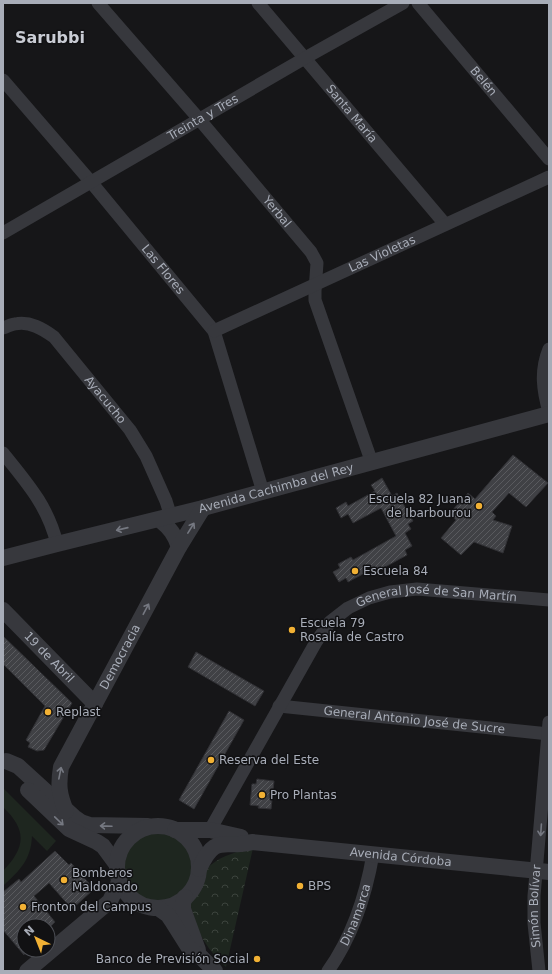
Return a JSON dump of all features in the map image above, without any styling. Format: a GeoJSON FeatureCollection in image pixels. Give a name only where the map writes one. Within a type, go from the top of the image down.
{"type":"FeatureCollection","features":[{"type":"Feature","properties":{"kind":"street","name":"Yerbal"},"geometry":{"type":"LineString","coordinates":[[98,3],[199,119],[311,252],[317,263],[315,300],[372,463]]}},
{"type":"Feature","properties":{"kind":"street","name":"Santa María"},"geometry":{"type":"LineString","coordinates":[[258,3],[445,224]]}},
{"type":"Feature","properties":{"kind":"street","name":"Treinta y Tres"},"geometry":{"type":"LineString","coordinates":[[3,233],[403,3]]}},
{"type":"Feature","properties":{"kind":"street","name":"Belén"},"geometry":{"type":"LineString","coordinates":[[418,3],[549,159]]}},
{"type":"Feature","properties":{"kind":"street","name":"Las Flores"},"geometry":{"type":"LineString","coordinates":[[3,80],[91,182],[214,331],[263,492]]}},
{"type":"Feature","properties":{"kind":"street","name":"Las Violetas"},"geometry":{"type":"LineString","coordinates":[[214,331],[549,176]]}},
{"type":"Feature","properties":{"kind":"street","name":"Ayacucho"},"geometry":{"type":"LineString","coordinates":[[3,328],[15,324],[29,324],[43,329],[54,337],[130,430],[146,456],[166,501],[165,518]]}},
{"type":"Feature","properties":{"kind":"street"},"geometry":{"type":"LineString","coordinates":[[549,349],[543,372],[544,394],[549,413]]}},
{"type":"Feature","properties":{"kind":"street","name":"Avenida Cachimba del Rey"},"geometry":{"type":"LineString","coordinates":[[3,558],[204,508],[372,463],[549,413]]}},
{"type":"Feature","properties":{"kind":"street"},"geometry":{"type":"LineString","coordinates":[[3,454],[29,485],[44,507],[54,530],[57,544]]}},
{"type":"Feature","properties":{"kind":"street","name":"Democracia"},"geometry":{"type":"LineString","coordinates":[[66,811],[60,796],[58,782],[61,767],[180,547],[204,508]]}},
{"type":"Feature","properties":{"kind":"street"},"geometry":{"type":"LineString","coordinates":[[165,518],[180,547]]}},
{"type":"Feature","properties":{"kind":"street","name":"General José de San Martín"},"geometry":{"type":"LineString","coordinates":[[210,830],[316,642],[330,622],[348,608],[369,598],[390,592],[418,589],[549,600]]}},
{"type":"Feature","properties":{"kind":"street","name":"19 de Abril"},"geometry":{"type":"LineString","coordinates":[[3,610],[95,704]]}},
{"type":"Feature","properties":{"kind":"street","name":"General Antonio José de Sucre"},"geometry":{"type":"LineString","coordinates":[[279,706],[549,730]]}},
{"type":"Feature","properties":{"kind":"street","name":"Simón Bolívar"},"geometry":{"type":"LineString","coordinates":[[539,971],[534,923],[534,896],[543,871],[549,730]]}},
{"type":"Feature","properties":{"kind":"street"},"geometry":{"type":"LineString","coordinates":[[5,759],[18,766],[66,811],[81,822],[90,825],[159,826],[175,830],[182,834],[193,846],[196,853],[199,869],[195,884],[185,897],[178,903],[158,908],[145,906],[131,899],[123,890],[117,865],[121,850],[130,837],[143,829],[159,826]]}},
{"type":"Feature","properties":{"kind":"street"},"geometry":{"type":"LineString","coordinates":[[5,759],[12,773],[61,823],[73,832],[103,846],[117,865]]}},
{"type":"Feature","properties":{"kind":"street","name":"Avenida Córdoba"},"geometry":{"type":"LineString","coordinates":[[175,830],[210,830],[247,839],[252,842]]}},
{"type":"Feature","properties":{"kind":"street","name":"Avenida Córdoba"},"geometry":{"type":"LineString","coordinates":[[199,869],[206,855],[215,847],[225,843],[246,844],[252,842],[543,871]]}},
{"type":"Feature","properties":{"kind":"street","name":"Dinamarca"},"geometry":{"type":"LineString","coordinates":[[328,971],[338,956],[355,918],[368,882],[373,854]]}},
{"type":"Feature","properties":{"kind":"street"},"geometry":{"type":"LineString","coordinates":[[27,971],[110,900],[120,882]]}},
{"type":"Feature","properties":{"kind":"street"},"geometry":{"type":"LineString","coordinates":[[185,897],[183,909],[201,957]]}},
{"type":"Feature","properties":{"kind":"street"},"geometry":{"type":"LineString","coordinates":[[41,971],[114,908],[131,899]]}},
{"type":"Feature","properties":{"kind":"street"},"geometry":{"type":"LineString","coordinates":[[158,908],[168,915],[189,948],[201,957],[215,971]]}},
{"type":"Feature","properties":{"kind":"green space"},"geometry":{"type":"Polygon","coordinates":[[[3,788],[56,841],[47,851],[32,836],[29,852],[24,864],[3,886],[3,871],[16,854],[21,839],[20,831],[16,823],[3,807],[3,788]]]}},
{"type":"Feature","properties":{"kind":"green space"},"geometry":{"type":"Polygon","coordinates":[[[158,826],[174,829],[187,838],[196,851],[199,867],[196,883],[187,896],[174,905],[158,908],[142,905],[129,896],[120,883],[117,867],[120,851],[129,838],[142,829],[158,826]]]}},
{"type":"Feature","properties":{"kind":"green space"},"geometry":{"type":"Polygon","coordinates":[[[253,848],[226,967],[212,952],[202,937],[189,901],[197,891],[203,875],[208,867],[226,856],[253,848]]]}},
{"type":"Feature","properties":{"kind":"building"},"geometry":{"type":"Polygon","coordinates":[[[513,455],[548,483],[526,507],[509,493],[492,512],[496,516],[493,520],[512,526],[503,553],[474,542],[461,555],[441,538],[456,520],[449,514],[468,493],[475,499],[513,455]]]}},
{"type":"Feature","properties":{"kind":"building"},"geometry":{"type":"Polygon","coordinates":[[[382,478],[392,496],[397,493],[413,521],[408,524],[411,529],[405,533],[412,546],[405,550],[407,555],[374,573],[372,569],[348,582],[346,578],[339,582],[333,572],[340,568],[338,564],[351,557],[353,560],[396,536],[381,508],[353,523],[348,514],[341,518],[336,508],[346,502],[348,506],[375,491],[371,485],[382,478]]]}},
{"type":"Feature","properties":{"kind":"building"},"geometry":{"type":"Polygon","coordinates":[[[3,636],[72,703],[44,750],[37,751],[28,747],[30,743],[26,740],[45,706],[3,664],[3,636]]]}},
{"type":"Feature","properties":{"kind":"building"},"geometry":{"type":"Polygon","coordinates":[[[196,652],[264,691],[255,706],[188,667],[196,652]]]}},
{"type":"Feature","properties":{"kind":"building","name":"Reserva del Este"},"geometry":{"type":"Polygon","coordinates":[[[229,711],[244,720],[194,809],[179,800],[229,711]]]}},
{"type":"Feature","properties":{"kind":"building","name":"Pro Plantas"},"geometry":{"type":"Polygon","coordinates":[[[257,779],[274,781],[271,809],[258,808],[259,806],[250,805],[252,784],[256,784],[257,779]]]}},
{"type":"Feature","properties":{"kind":"building"},"geometry":{"type":"Polygon","coordinates":[[[55,851],[69,865],[71,863],[94,889],[72,909],[49,883],[34,896],[52,918],[16,918],[16,945],[3,930],[3,892],[19,879],[21,882],[55,851]]]}},
{"type":"Feature","properties":{"kind":"place","name":"Escuela 82 Juana de Ibarbourou"},"geometry":{"type":"Point","coordinates":[479,506]}},
{"type":"Feature","properties":{"kind":"place","name":"Escuela 84"},"geometry":{"type":"Point","coordinates":[355,571]}},
{"type":"Feature","properties":{"kind":"place","name":"Escuela 79 Rosalía de Castro"},"geometry":{"type":"Point","coordinates":[292,630]}},
{"type":"Feature","properties":{"kind":"place","name":"Replast"},"geometry":{"type":"Point","coordinates":[48,712]}},
{"type":"Feature","properties":{"kind":"place","name":"Reserva del Este"},"geometry":{"type":"Point","coordinates":[211,760]}},
{"type":"Feature","properties":{"kind":"place","name":"Pro Plantas"},"geometry":{"type":"Point","coordinates":[262,795]}},
{"type":"Feature","properties":{"kind":"place","name":"Bomberos Maldonado"},"geometry":{"type":"Point","coordinates":[64,880]}},
{"type":"Feature","properties":{"kind":"place","name":"BPS"},"geometry":{"type":"Point","coordinates":[300,886]}},
{"type":"Feature","properties":{"kind":"place","name":"Fronton del Campus"},"geometry":{"type":"Point","coordinates":[23,907]}},
{"type":"Feature","properties":{"kind":"place","name":"Banco de Previsión Social"},"geometry":{"type":"Point","coordinates":[257,959]}},
{"type":"Feature","properties":{"kind":"district","name":"Sarubbi"},"geometry":{"type":"Point","coordinates":[50,37]}}]}
